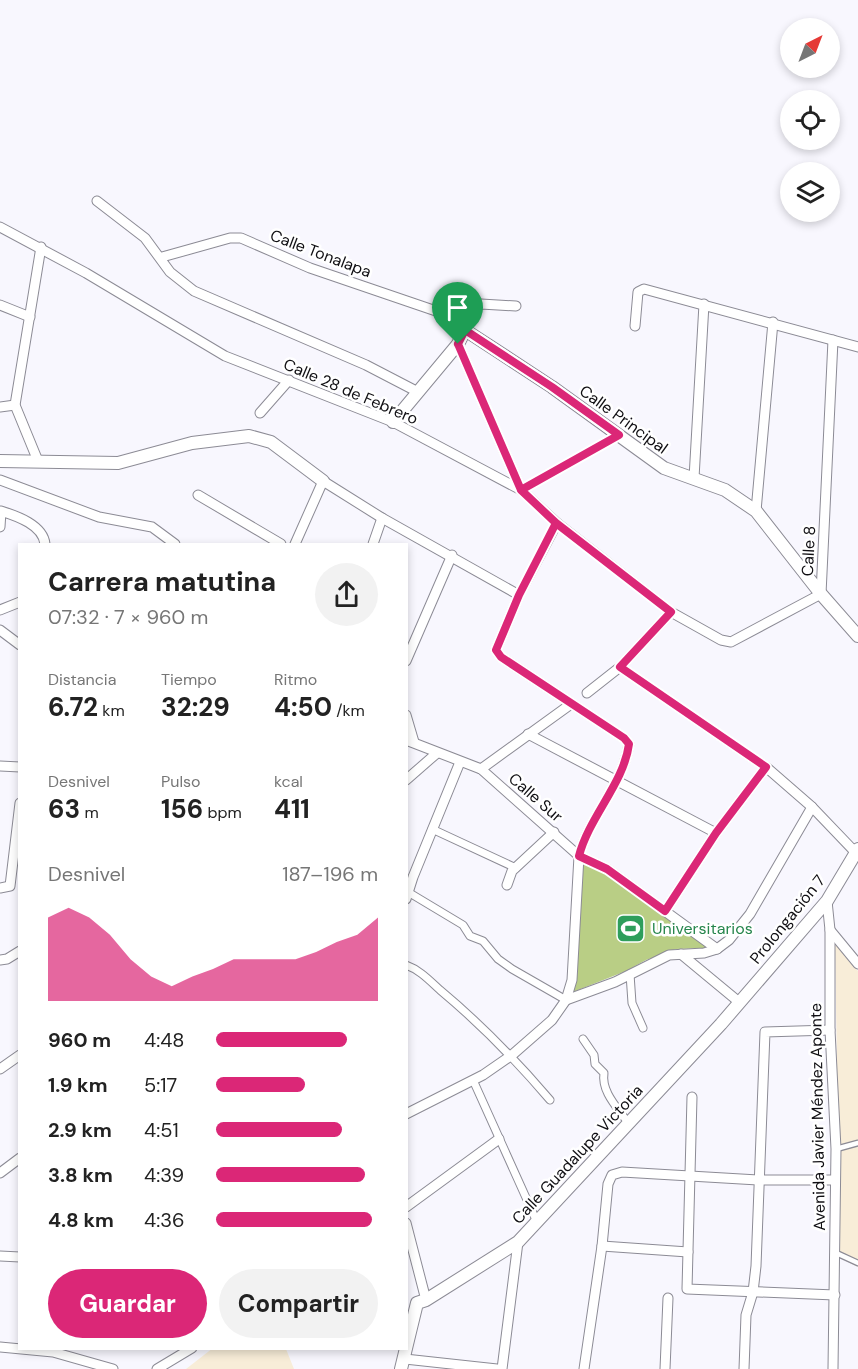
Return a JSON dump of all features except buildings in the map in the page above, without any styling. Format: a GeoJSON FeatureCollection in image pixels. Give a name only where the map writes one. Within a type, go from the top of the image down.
{"type":"FeatureCollection","features":[{"type":"Feature","properties":{"kind":"street"},"geometry":{"type":"LineString","coordinates":[[97,201],[145,238],[162,257],[170,272],[194,291],[336,351],[418,392]]}},
{"type":"Feature","properties":{"kind":"street","name":"Calle 28 de Febrero"},"geometry":{"type":"LineString","coordinates":[[0,227],[41,247],[151,310],[225,356],[393,422],[521,490],[556,523],[671,612]]}},
{"type":"Feature","properties":{"kind":"street","name":"Calle Tonalapa"},"geometry":{"type":"LineString","coordinates":[[162,257],[230,238],[241,238],[310,268],[429,308],[465,330]]}},
{"type":"Feature","properties":{"kind":"street"},"geometry":{"type":"LineString","coordinates":[[38,461],[15,405],[41,247]]}},
{"type":"Feature","properties":{"kind":"street"},"geometry":{"type":"LineString","coordinates":[[635,326],[640,290],[773,322],[858,347]]}},
{"type":"Feature","properties":{"kind":"street"},"geometry":{"type":"LineString","coordinates":[[393,422],[458,344],[475,309],[481,303],[516,306]]}},
{"type":"Feature","properties":{"kind":"street"},"geometry":{"type":"LineString","coordinates":[[694,478],[704,304]]}},
{"type":"Feature","properties":{"kind":"street"},"geometry":{"type":"LineString","coordinates":[[0,305],[30,317]]}},
{"type":"Feature","properties":{"kind":"street"},"geometry":{"type":"LineString","coordinates":[[756,511],[773,322]]}},
{"type":"Feature","properties":{"kind":"street","name":"Calle Principal"},"geometry":{"type":"LineString","coordinates":[[465,330],[552,387],[664,468],[725,490],[756,511],[821,594],[858,636]]}},
{"type":"Feature","properties":{"kind":"street","name":"Calle 8"},"geometry":{"type":"LineString","coordinates":[[671,612],[721,640],[731,642],[821,594],[833,340]]}},
{"type":"Feature","properties":{"kind":"street"},"geometry":{"type":"LineString","coordinates":[[458,344],[521,490],[619,435]]}},
{"type":"Feature","properties":{"kind":"street"},"geometry":{"type":"LineString","coordinates":[[260,413],[289,380]]}},
{"type":"Feature","properties":{"kind":"street"},"geometry":{"type":"LineString","coordinates":[[0,407],[15,405]]}},
{"type":"Feature","properties":{"kind":"street"},"geometry":{"type":"LineString","coordinates":[[0,461],[118,463],[192,443],[249,436],[271,442],[323,480],[382,518],[452,555],[519,595]]}},
{"type":"Feature","properties":{"kind":"street"},"geometry":{"type":"LineString","coordinates":[[0,480],[99,517],[152,527],[174,543]]}},
{"type":"Feature","properties":{"kind":"street"},"geometry":{"type":"LineString","coordinates":[[295,543],[323,480]]}},
{"type":"Feature","properties":{"kind":"street"},"geometry":{"type":"LineString","coordinates":[[198,495],[279,543]]}},
{"type":"Feature","properties":{"kind":"street"},"geometry":{"type":"LineString","coordinates":[[0,527],[0,511],[12,514],[34,526],[42,534],[45,543]]}},
{"type":"Feature","properties":{"kind":"street"},"geometry":{"type":"LineString","coordinates":[[373,543],[382,518]]}},
{"type":"Feature","properties":{"kind":"street"},"geometry":{"type":"LineString","coordinates":[[408,1113],[473,1080],[512,1054],[552,1020],[566,1000],[572,980],[579,856],[586,834],[615,780],[628,752],[629,744],[624,738],[501,657],[496,650],[519,595],[556,523]]}},
{"type":"Feature","properties":{"kind":"street"},"geometry":{"type":"LineString","coordinates":[[408,656],[452,555]]}},
{"type":"Feature","properties":{"kind":"street"},"geometry":{"type":"LineString","coordinates":[[0,609],[18,603]]}},
{"type":"Feature","properties":{"kind":"street"},"geometry":{"type":"LineString","coordinates":[[587,693],[620,667],[671,612]]}},
{"type":"Feature","properties":{"kind":"street"},"geometry":{"type":"LineString","coordinates":[[0,630],[18,644]]}},
{"type":"Feature","properties":{"kind":"street"},"geometry":{"type":"LineString","coordinates":[[620,667],[766,767],[812,807],[857,851]]}},
{"type":"Feature","properties":{"kind":"street"},"geometry":{"type":"LineString","coordinates":[[410,741],[481,769],[571,704]]}},
{"type":"Feature","properties":{"kind":"street"},"geometry":{"type":"LineString","coordinates":[[528,734],[716,833]]}},
{"type":"Feature","properties":{"kind":"street"},"geometry":{"type":"LineString","coordinates":[[408,778],[437,753]]}},
{"type":"Feature","properties":{"kind":"street"},"geometry":{"type":"LineString","coordinates":[[408,893],[460,762]]}},
{"type":"Feature","properties":{"kind":"street"},"geometry":{"type":"LineString","coordinates":[[0,766],[18,767]]}},
{"type":"Feature","properties":{"kind":"street"},"geometry":{"type":"LineString","coordinates":[[665,911],[716,833],[766,767]]}},
{"type":"Feature","properties":{"kind":"street","name":"Calle Sur"},"geometry":{"type":"LineString","coordinates":[[481,769],[579,856],[607,869],[717,949]]}},
{"type":"Feature","properties":{"kind":"street"},"geometry":{"type":"LineString","coordinates":[[566,1000],[669,955],[704,953],[717,949],[729,940],[750,914],[812,807]]}},
{"type":"Feature","properties":{"kind":"street"},"geometry":{"type":"LineString","coordinates":[[0,888],[10,886],[18,820]]}},
{"type":"Feature","properties":{"kind":"street"},"geometry":{"type":"LineString","coordinates":[[432,829],[516,868]]}},
{"type":"Feature","properties":{"kind":"street"},"geometry":{"type":"LineString","coordinates":[[507,885],[516,868],[554,832]]}},
{"type":"Feature","properties":{"kind":"street","name":"Prolongación 7"},"geometry":{"type":"LineString","coordinates":[[739,1002],[827,901],[857,851]]}},
{"type":"Feature","properties":{"kind":"street"},"geometry":{"type":"LineString","coordinates":[[408,897],[463,925],[470,936],[483,941],[498,959],[566,1000]]}},
{"type":"Feature","properties":{"kind":"street","name":"Avenida Javier Méndez Aponte"},"geometry":{"type":"LineString","coordinates":[[827,901],[830,930],[830,1030],[836,1149],[832,1369]]}},
{"type":"Feature","properties":{"kind":"street"},"geometry":{"type":"LineString","coordinates":[[830,930],[858,964]]}},
{"type":"Feature","properties":{"kind":"street"},"geometry":{"type":"LineString","coordinates":[[0,960],[7,959],[18,952]]}},
{"type":"Feature","properties":{"kind":"street"},"geometry":{"type":"LineString","coordinates":[[681,954],[739,1002]]}},
{"type":"Feature","properties":{"kind":"street"},"geometry":{"type":"LineString","coordinates":[[408,966],[414,968],[512,1054],[550,1100]]}},
{"type":"Feature","properties":{"kind":"street"},"geometry":{"type":"LineString","coordinates":[[630,974],[632,1004],[642,1028]]}},
{"type":"Feature","properties":{"kind":"street","name":"Calle Guadalupe Victoria"},"geometry":{"type":"LineString","coordinates":[[417,1303],[518,1242],[739,1002]]}},
{"type":"Feature","properties":{"kind":"street"},"geometry":{"type":"LineString","coordinates":[[744,1369],[746,1315],[753,1292],[756,1266],[765,1032],[830,1030]]}},
{"type":"Feature","properties":{"kind":"street"},"geometry":{"type":"LineString","coordinates":[[583,1039],[594,1055],[596,1064],[604,1072],[602,1081],[606,1092],[628,1123]]}},
{"type":"Feature","properties":{"kind":"street"},"geometry":{"type":"LineString","coordinates":[[0,1069],[18,1056]]}},
{"type":"Feature","properties":{"kind":"street"},"geometry":{"type":"LineString","coordinates":[[473,1080],[537,1222]]}},
{"type":"Feature","properties":{"kind":"street"},"geometry":{"type":"LineString","coordinates":[[693,1097],[687,1288],[835,1295]]}},
{"type":"Feature","properties":{"kind":"street"},"geometry":{"type":"LineString","coordinates":[[408,1206],[500,1139]]}},
{"type":"Feature","properties":{"kind":"street"},"geometry":{"type":"LineString","coordinates":[[0,1173],[18,1160]]}},
{"type":"Feature","properties":{"kind":"street"},"geometry":{"type":"LineString","coordinates":[[584,1369],[602,1246],[608,1184],[612,1175],[622,1172],[758,1180],[835,1180]]}},
{"type":"Feature","properties":{"kind":"street"},"geometry":{"type":"LineString","coordinates":[[408,1238],[417,1303],[408,1342]]}},
{"type":"Feature","properties":{"kind":"street"},"geometry":{"type":"LineString","coordinates":[[502,1369],[518,1242]]}},
{"type":"Feature","properties":{"kind":"street"},"geometry":{"type":"LineString","coordinates":[[602,1246],[688,1252]]}},
{"type":"Feature","properties":{"kind":"street"},"geometry":{"type":"LineString","coordinates":[[0,1256],[18,1257]]}},
{"type":"Feature","properties":{"kind":"street"},"geometry":{"type":"LineString","coordinates":[[665,1369],[668,1298]]}},
{"type":"Feature","properties":{"kind":"street"},"geometry":{"type":"LineString","coordinates":[[0,1347],[18,1348]]}},
{"type":"Feature","properties":{"kind":"street"},"geometry":{"type":"LineString","coordinates":[[56,1350],[113,1369]]}},
{"type":"Feature","properties":{"kind":"street"},"geometry":{"type":"LineString","coordinates":[[158,1369],[189,1350]]}},
{"type":"Feature","properties":{"kind":"street"},"geometry":{"type":"LineString","coordinates":[[403,1364],[496,1369]]}},
{"type":"Feature","properties":{"kind":"lane"},"geometry":{"type":"LineString","coordinates":[[836,1149],[858,1143]]}},
{"type":"Feature","properties":{"kind":"lane"},"geometry":{"type":"LineString","coordinates":[[834,1252],[858,1263]]}},
{"type":"Feature","properties":{"kind":"shaded area"},"geometry":{"type":"Polygon","coordinates":[[[835,943],[858,971],[858,1267],[840,1258],[835,943]]]}},
{"type":"Feature","properties":{"kind":"shaded area"},"geometry":{"type":"Polygon","coordinates":[[[210,1350],[286,1350],[294,1369],[186,1369],[210,1350]]]}},
{"type":"Feature","properties":{"kind":"green space","name":"Universitarios"},"geometry":{"type":"Polygon","coordinates":[[[582,861],[609,874],[710,948],[676,949],[573,992],[577,978],[582,861]]]}},
{"type":"Feature","properties":{"kind":"place","name":"Universitarios"},"geometry":{"type":"Point","coordinates":[631,928]}},
{"type":"Feature","properties":{"kind":"route"},"geometry":{"type":"LineString","coordinates":[[458,344],[465,330],[552,387],[619,435],[521,490],[556,523],[671,612],[620,667],[766,767],[716,833],[665,911],[598,863],[579,856],[590,826],[628,752],[629,744],[624,738],[501,657],[496,650],[519,595],[556,523],[521,490],[458,344]]}}]}
